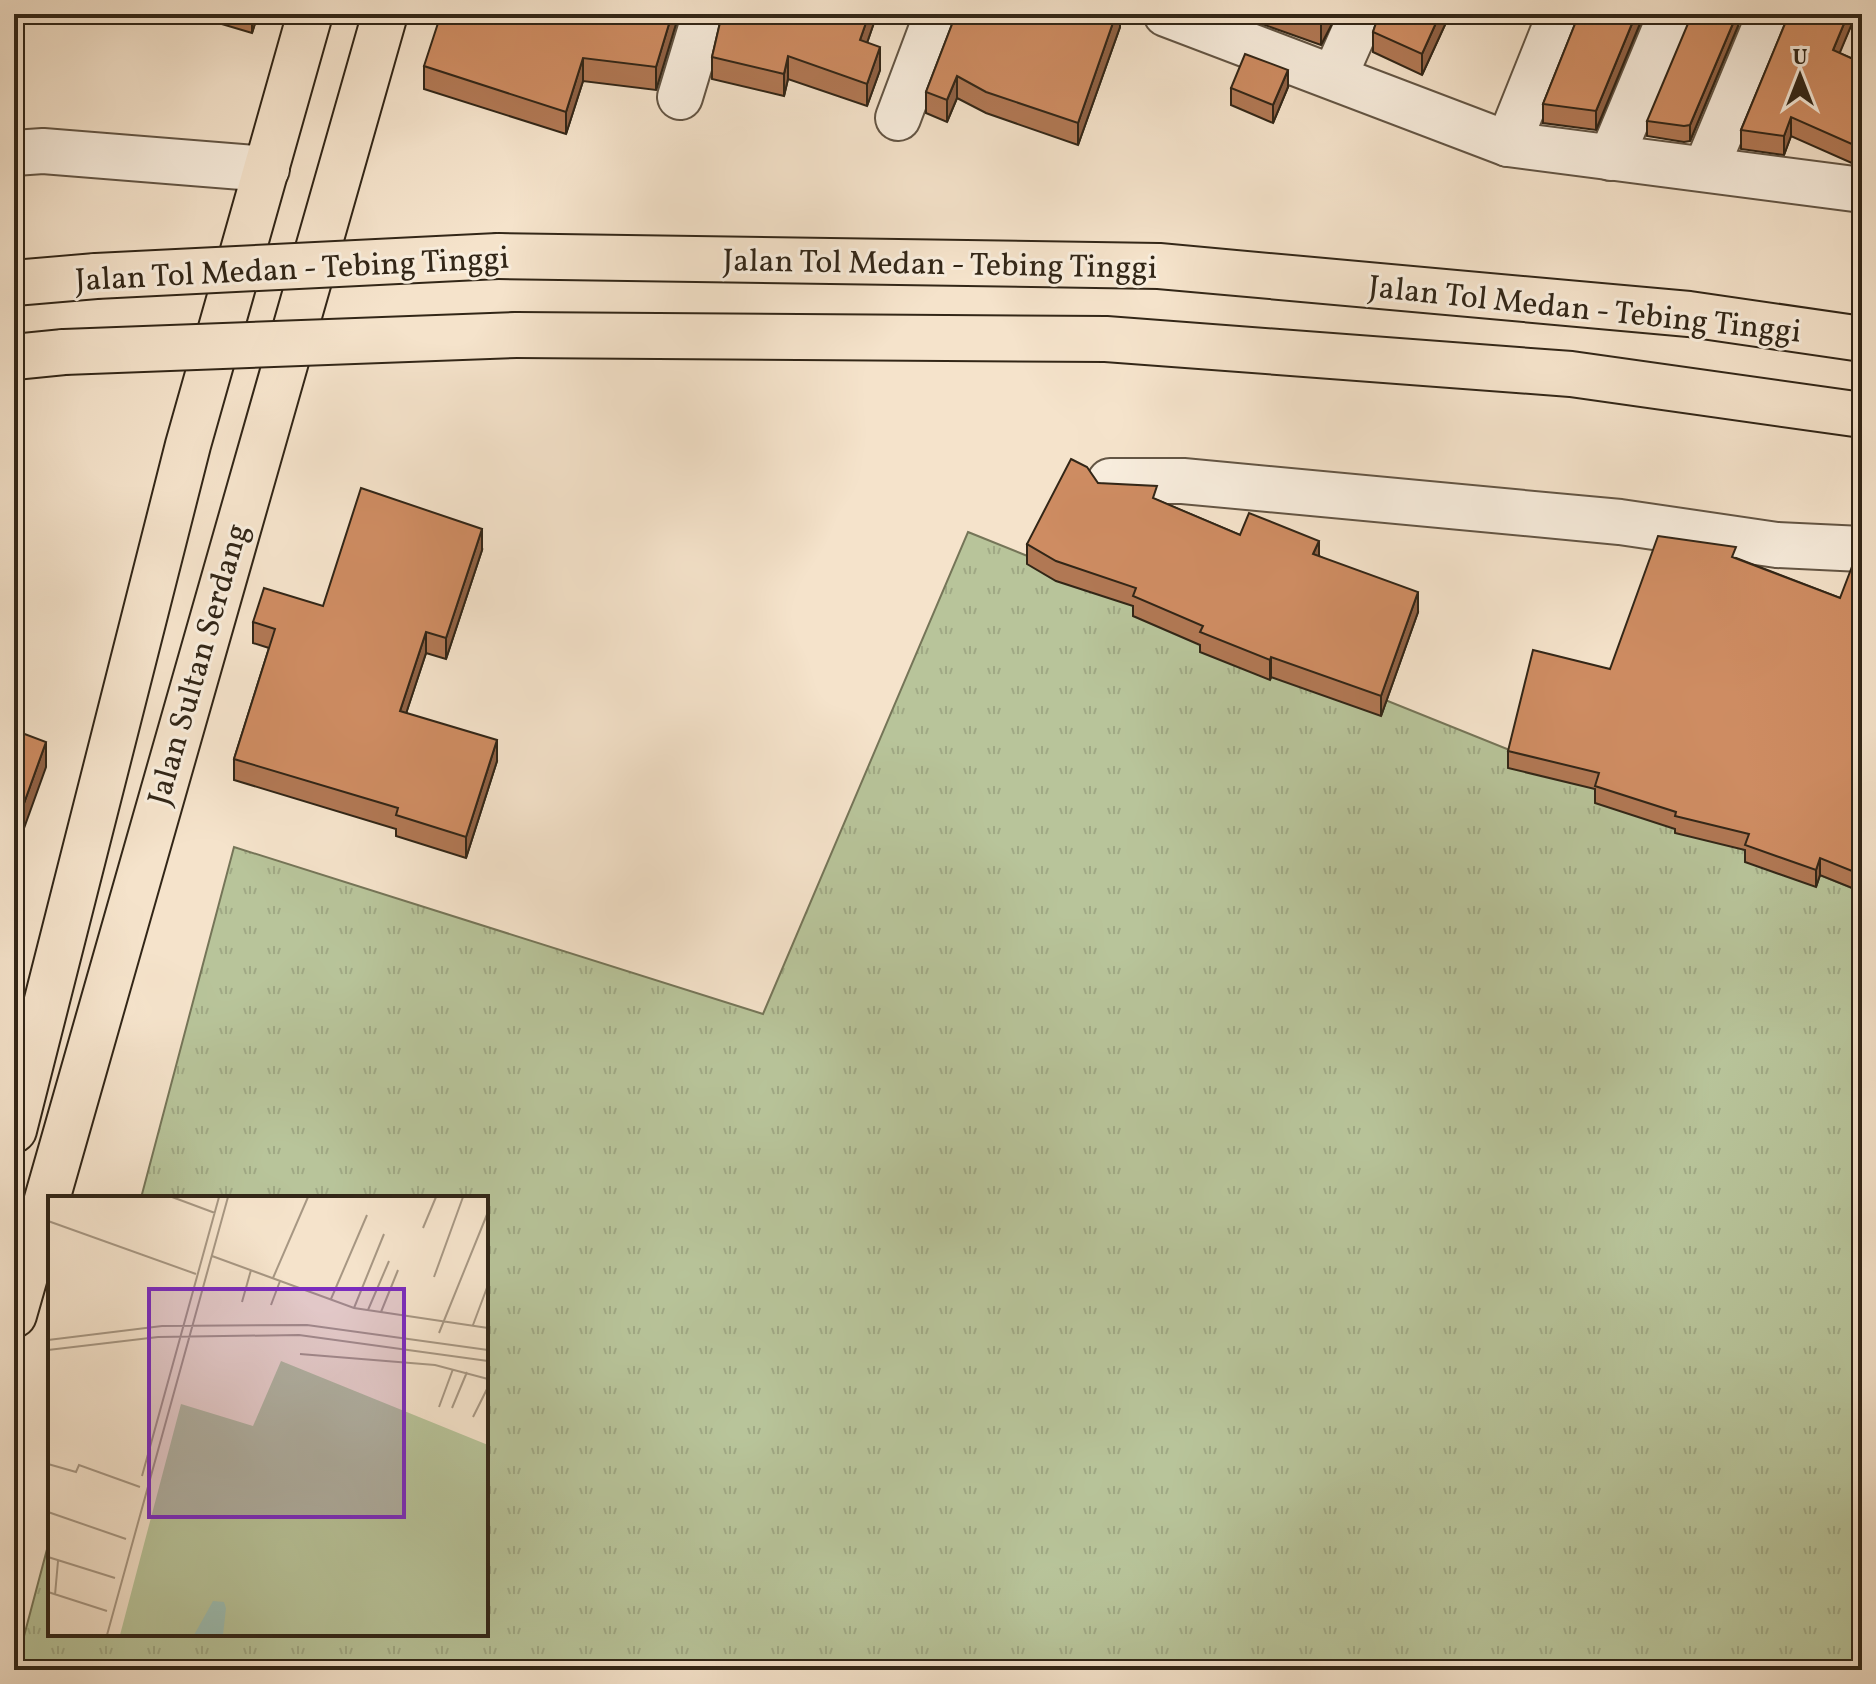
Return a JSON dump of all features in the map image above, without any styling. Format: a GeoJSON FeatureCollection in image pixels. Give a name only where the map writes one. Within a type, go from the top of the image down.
{"type":"FeatureCollection","features":[{"type":"Feature","properties":{"kind":"highway","name":"Jalan Sultan Serdang"},"geometry":{"type":"LineString","coordinates":[[14,1130],[188,445],[310,14]]}},
{"type":"Feature","properties":{"kind":"highway","name":"Jalan Sultan Serdang"},"geometry":{"type":"LineString","coordinates":[[14,1315],[385,14]]}},
{"type":"Feature","properties":{"kind":"highway","name":"Jalan Tol Medan - Tebing Tinggi"},"geometry":{"type":"LineString","coordinates":[[14,283],[96,276],[498,256],[1159,266],[1689,314],[1862,339]]}},
{"type":"Feature","properties":{"kind":"highway"},"geometry":{"type":"LineString","coordinates":[[14,357],[64,352],[516,335],[1106,339],[1571,374],[1862,415]]}},
{"type":"Feature","properties":{"kind":"highway"},"geometry":{"type":"LineString","coordinates":[[82,863],[136,879]]}},
{"type":"Feature","properties":{"kind":"street"},"geometry":{"type":"LineString","coordinates":[[680,97],[705,14]]}},
{"type":"Feature","properties":{"kind":"street"},"geometry":{"type":"LineString","coordinates":[[898,118],[937,14]]}},
{"type":"Feature","properties":{"kind":"street"},"geometry":{"type":"LineString","coordinates":[[1166,14],[1335,75],[1508,144],[1862,190]]}},
{"type":"Feature","properties":{"kind":"street"},"geometry":{"type":"LineString","coordinates":[[1335,75],[1362,14]]}},
{"type":"Feature","properties":{"kind":"street"},"geometry":{"type":"LineString","coordinates":[[1508,144],[1560,14]]}},
{"type":"Feature","properties":{"kind":"street"},"geometry":{"type":"LineString","coordinates":[[1611,158],[1671,14]]}},
{"type":"Feature","properties":{"kind":"street"},"geometry":{"type":"LineString","coordinates":[[1706,168],[1770,14]]}},
{"type":"Feature","properties":{"kind":"street"},"geometry":{"type":"LineString","coordinates":[[14,153],[43,151],[267,169]]}},
{"type":"Feature","properties":{"kind":"street"},"geometry":{"type":"LineString","coordinates":[[1110,481],[1183,481],[1236,489],[1620,522],[1777,545],[1862,549]]}},
{"type":"Feature","properties":{"kind":"green space"},"geometry":{"type":"Polygon","coordinates":[[[968,532],[1862,892],[1862,1670],[15,1670],[48,1546],[48,1636],[488,1636],[488,1196],[142,1196],[234,847],[763,1014],[968,532]]]}},
{"type":"Feature","properties":{"kind":"building"},"geometry":{"type":"Polygon","coordinates":[[[441,14],[672,14],[656,67],[583,58],[566,112],[424,66],[441,14]]]}},
{"type":"Feature","properties":{"kind":"building"},"geometry":{"type":"Polygon","coordinates":[[[722,14],[869,14],[860,40],[880,47],[867,84],[788,56],[784,74],[712,57],[722,14]]]}},
{"type":"Feature","properties":{"kind":"building"},"geometry":{"type":"Polygon","coordinates":[[[956,14],[1116,14],[1078,123],[986,92],[957,76],[947,100],[926,92],[956,14]]]}},
{"type":"Feature","properties":{"kind":"building"},"geometry":{"type":"Polygon","coordinates":[[[1292,14],[1326,14],[1321,24],[1292,14]]]}},
{"type":"Feature","properties":{"kind":"building"},"geometry":{"type":"Polygon","coordinates":[[[1379,14],[1440,14],[1422,54],[1373,32],[1379,14]]]}},
{"type":"Feature","properties":{"kind":"building"},"geometry":{"type":"Polygon","coordinates":[[[1579,14],[1636,14],[1596,111],[1543,104],[1579,14]]]}},
{"type":"Feature","properties":{"kind":"building"},"geometry":{"type":"Polygon","coordinates":[[[1692,14],[1737,14],[1690,125],[1647,121],[1692,14]]]}},
{"type":"Feature","properties":{"kind":"building"},"geometry":{"type":"Polygon","coordinates":[[[1789,14],[1848,14],[1833,50],[1862,63],[1862,146],[1791,117],[1784,136],[1741,130],[1789,14]]]}},
{"type":"Feature","properties":{"kind":"building"},"geometry":{"type":"Polygon","coordinates":[[[1245,54],[1288,70],[1273,105],[1231,88],[1245,54]]]}},
{"type":"Feature","properties":{"kind":"building"},"geometry":{"type":"Polygon","coordinates":[[[1071,459],[1087,467],[1098,483],[1157,486],[1153,498],[1240,535],[1249,513],[1319,541],[1313,554],[1418,592],[1381,696],[1271,657],[1270,660],[1200,632],[1203,626],[1133,596],[1136,588],[1056,561],[1027,544],[1071,459]]]}},
{"type":"Feature","properties":{"kind":"building"},"geometry":{"type":"Polygon","coordinates":[[[361,488],[482,529],[446,638],[426,632],[400,711],[497,740],[466,837],[396,815],[398,808],[234,759],[275,629],[253,622],[264,588],[323,606],[361,488]]]}},
{"type":"Feature","properties":{"kind":"building"},"geometry":{"type":"Polygon","coordinates":[[[1658,536],[1736,547],[1732,557],[1840,598],[1853,564],[1862,568],[1862,875],[1820,858],[1816,870],[1745,845],[1749,834],[1675,816],[1676,812],[1595,786],[1599,773],[1508,751],[1533,650],[1610,669],[1658,536]]]}},
{"type":"Feature","properties":{"kind":"building"},"geometry":{"type":"Polygon","coordinates":[[[14,730],[46,742],[14,831],[14,730]]]}}]}
